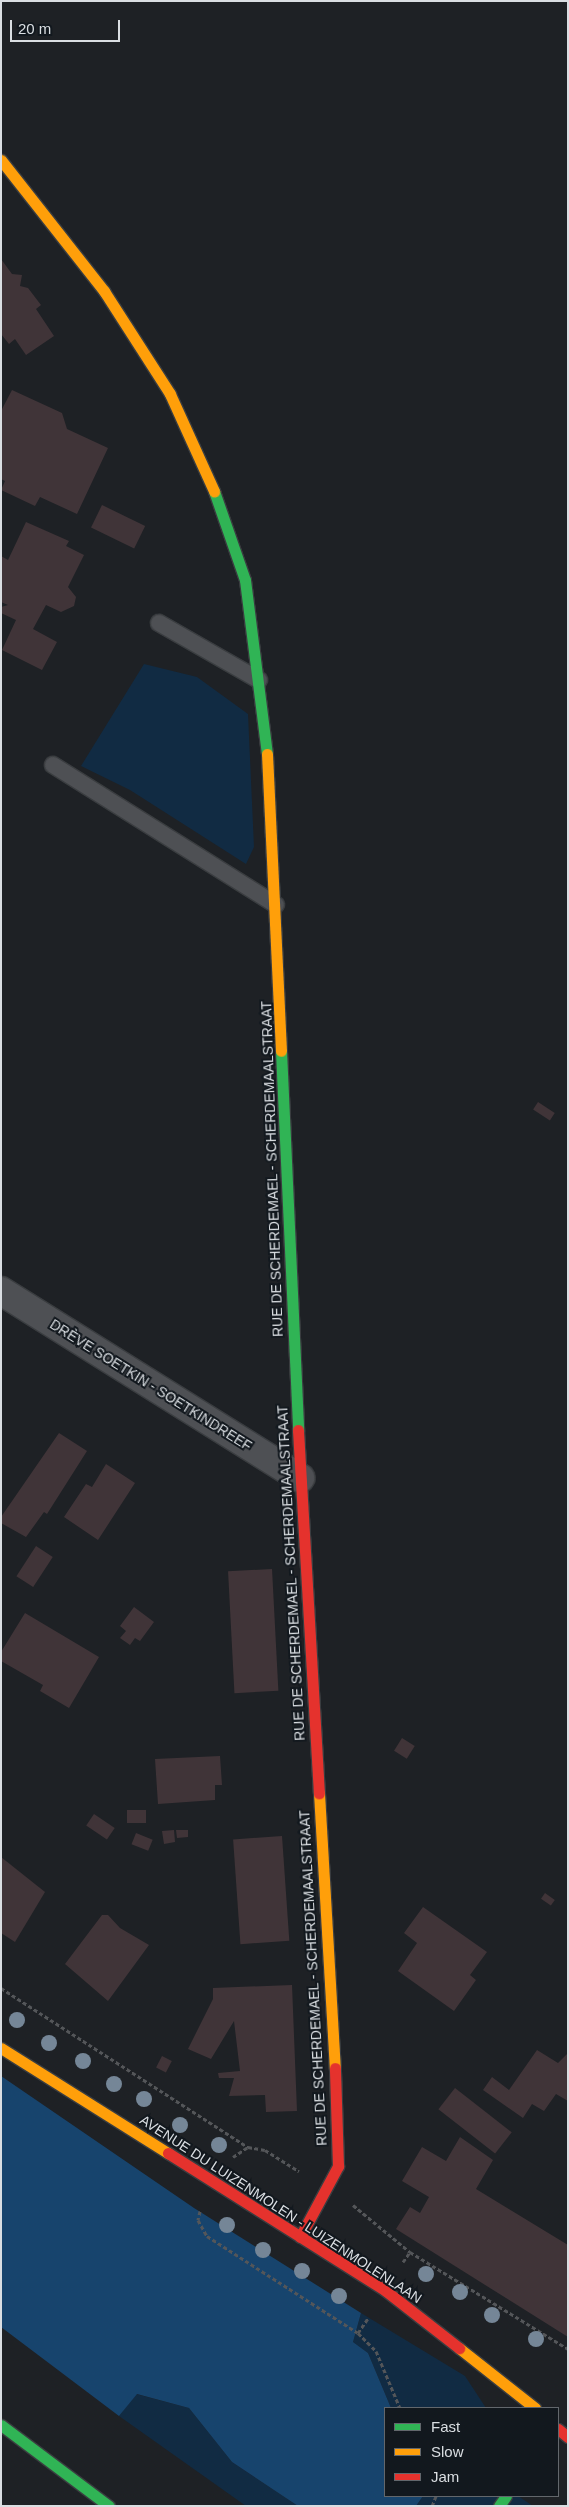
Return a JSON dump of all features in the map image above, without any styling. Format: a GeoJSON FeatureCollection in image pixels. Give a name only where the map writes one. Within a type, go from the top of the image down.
{"type":"FeatureCollection","features":[{"type":"Feature","properties":{"kind":"main road","name":"RUE DE SCHERDEMAEL - SCHERDEMAALSTRAAT"},"geometry":{"type":"LineString","coordinates":[[1,160],[104,291],[170,394],[216,495],[245,580],[268,759],[276,905],[300,1478],[339,2134],[338,2166],[300,2237]]}},
{"type":"Feature","properties":{"kind":"main road","name":"AVENUE DU LUIZENMOLEN - LUIZENMOLENLAAN"},"geometry":{"type":"LineString","coordinates":[[1,2048],[300,2237],[434,2325],[534,2407]]}},
{"type":"Feature","properties":{"kind":"main road"},"geometry":{"type":"LineString","coordinates":[[1,2425],[109,2506]]}},
{"type":"Feature","properties":{"kind":"street","name":"DRÈVE SOETKIN - SOETKINDREEF"},"geometry":{"type":"LineString","coordinates":[[1,1291],[300,1478]]}},
{"type":"Feature","properties":{"kind":"lane"},"geometry":{"type":"LineString","coordinates":[[159,623],[259,680]]}},
{"type":"Feature","properties":{"kind":"lane"},"geometry":{"type":"LineString","coordinates":[[53,765],[276,905]]}},
{"type":"Feature","properties":{"kind":"path"},"geometry":{"type":"LineString","coordinates":[[1,1988],[248,2147]]}},
{"type":"Feature","properties":{"kind":"path"},"geometry":{"type":"LineString","coordinates":[[375,2219],[410,2252],[568,2350]]}},
{"type":"Feature","properties":{"kind":"path"},"geometry":{"type":"LineString","coordinates":[[198,2220],[207,2236],[358,2333],[376,2351],[400,2407]]}},
{"type":"Feature","properties":{"kind":"shaded area"},"geometry":{"type":"Polygon","coordinates":[[[144,664],[197,677],[248,714],[254,847],[246,864],[130,790],[81,766],[144,664]]]}},
{"type":"Feature","properties":{"kind":"shaded area"},"geometry":{"type":"Polygon","coordinates":[[[1,2076],[194,2208],[361,2313],[353,2342],[368,2353],[391,2407],[384,2407],[384,2497],[422,2497],[416,2506],[298,2506],[232,2462],[189,2408],[137,2394],[119,2416],[1,2327],[1,2076]]]}},
{"type":"Feature","properties":{"kind":"shaded area"},"geometry":{"type":"Polygon","coordinates":[[[361,2313],[465,2376],[485,2407],[391,2407],[368,2353],[353,2342],[361,2313]]]}},
{"type":"Feature","properties":{"kind":"shaded area"},"geometry":{"type":"Polygon","coordinates":[[[136,2394],[189,2408],[232,2462],[298,2506],[246,2506],[119,2416],[136,2394]]]}},
{"type":"Feature","properties":{"kind":"shaded area"},"geometry":{"type":"Polygon","coordinates":[[[422,2497],[520,2497],[533,2506],[416,2506],[422,2497]]]}},
{"type":"Feature","properties":{"kind":"building"},"geometry":{"type":"Polygon","coordinates":[[[1,259],[12,274],[22,275],[20,286],[28,288],[41,305],[36,309],[54,336],[26,355],[15,339],[9,344],[1,334],[1,259]]]}},
{"type":"Feature","properties":{"kind":"building"},"geometry":{"type":"Polygon","coordinates":[[[12,390],[62,413],[67,429],[108,448],[77,514],[40,497],[35,506],[1,490],[5,481],[1,479],[1,411],[12,390]]]}},
{"type":"Feature","properties":{"kind":"building"},"geometry":{"type":"Polygon","coordinates":[[[102,505],[145,526],[134,549],[91,527],[102,505]]]}},
{"type":"Feature","properties":{"kind":"building"},"geometry":{"type":"Polygon","coordinates":[[[26,522],[69,541],[66,546],[84,555],[68,587],[76,597],[74,606],[61,612],[46,605],[33,629],[57,642],[42,670],[2,650],[16,620],[1,613],[1,607],[8,605],[1,602],[1,556],[8,560],[26,522]]]}},
{"type":"Feature","properties":{"kind":"building"},"geometry":{"type":"Polygon","coordinates":[[[538,1102],[555,1113],[550,1120],[533,1110],[538,1102]]]}},
{"type":"Feature","properties":{"kind":"building"},"geometry":{"type":"Polygon","coordinates":[[[59,1433],[87,1451],[47,1514],[44,1512],[26,1537],[1,1523],[1,1517],[59,1433]]]}},
{"type":"Feature","properties":{"kind":"building"},"geometry":{"type":"Polygon","coordinates":[[[106,1464],[135,1483],[98,1540],[64,1517],[86,1484],[92,1487],[106,1464]]]}},
{"type":"Feature","properties":{"kind":"building"},"geometry":{"type":"Polygon","coordinates":[[[36,1546],[53,1557],[33,1587],[16,1576],[36,1546]]]}},
{"type":"Feature","properties":{"kind":"building"},"geometry":{"type":"Polygon","coordinates":[[[272,1569],[278,1691],[234,1693],[228,1571],[272,1569]]]}},
{"type":"Feature","properties":{"kind":"building"},"geometry":{"type":"Polygon","coordinates":[[[134,1607],[154,1622],[140,1641],[135,1638],[130,1645],[120,1638],[126,1631],[120,1626],[134,1607]]]}},
{"type":"Feature","properties":{"kind":"building"},"geometry":{"type":"Polygon","coordinates":[[[25,1613],[99,1657],[69,1708],[40,1691],[43,1685],[1,1661],[1,1652],[25,1613]]]}},
{"type":"Feature","properties":{"kind":"building"},"geometry":{"type":"Polygon","coordinates":[[[402,1738],[415,1746],[407,1759],[394,1751],[402,1738]]]}},
{"type":"Feature","properties":{"kind":"building"},"geometry":{"type":"Polygon","coordinates":[[[220,1756],[222,1785],[215,1785],[215,1800],[158,1804],[155,1759],[220,1756]]]}},
{"type":"Feature","properties":{"kind":"building"},"geometry":{"type":"Polygon","coordinates":[[[127,1810],[146,1810],[146,1823],[127,1823],[127,1810]]]}},
{"type":"Feature","properties":{"kind":"building"},"geometry":{"type":"Polygon","coordinates":[[[94,1814],[115,1828],[107,1840],[86,1826],[94,1814]]]}},
{"type":"Feature","properties":{"kind":"building"},"geometry":{"type":"Polygon","coordinates":[[[174,1830],[175,1842],[164,1844],[162,1831],[174,1830]]]}},
{"type":"Feature","properties":{"kind":"building"},"geometry":{"type":"Polygon","coordinates":[[[176,1830],[188,1830],[188,1837],[177,1838],[176,1830]]]}},
{"type":"Feature","properties":{"kind":"building"},"geometry":{"type":"Polygon","coordinates":[[[136,1833],[153,1840],[148,1851],[132,1844],[136,1833]]]}},
{"type":"Feature","properties":{"kind":"building"},"geometry":{"type":"Polygon","coordinates":[[[282,1836],[289,1941],[240,1944],[233,1839],[282,1836]]]}},
{"type":"Feature","properties":{"kind":"building"},"geometry":{"type":"Polygon","coordinates":[[[1,1857],[45,1892],[15,1942],[1,1933],[1,1857]]]}},
{"type":"Feature","properties":{"kind":"building"},"geometry":{"type":"Polygon","coordinates":[[[545,1893],[555,1900],[551,1906],[541,1899],[545,1893]]]}},
{"type":"Feature","properties":{"kind":"building"},"geometry":{"type":"Polygon","coordinates":[[[423,1907],[487,1952],[470,1975],[476,1980],[454,2011],[398,1971],[417,1943],[404,1933],[423,1907]]]}},
{"type":"Feature","properties":{"kind":"building"},"geometry":{"type":"Polygon","coordinates":[[[102,1915],[108,1915],[120,1928],[149,1945],[108,2001],[65,1964],[102,1915]]]}},
{"type":"Feature","properties":{"kind":"building"},"geometry":{"type":"Polygon","coordinates":[[[292,1985],[297,2111],[266,2112],[265,2095],[229,2096],[234,2078],[219,2078],[218,2073],[240,2071],[234,2021],[211,2059],[188,2049],[213,1999],[213,1988],[292,1985]]]}},
{"type":"Feature","properties":{"kind":"building"},"geometry":{"type":"Polygon","coordinates":[[[537,2050],[558,2063],[568,2053],[568,2101],[556,2094],[544,2111],[532,2104],[523,2118],[483,2090],[492,2077],[509,2090],[537,2050]]]}},
{"type":"Feature","properties":{"kind":"building"},"geometry":{"type":"Polygon","coordinates":[[[162,2056],[172,2061],[166,2073],[156,2068],[162,2056]]]}},
{"type":"Feature","properties":{"kind":"building"},"geometry":{"type":"Polygon","coordinates":[[[455,2088],[512,2132],[495,2154],[438,2109],[455,2088]]]}},
{"type":"Feature","properties":{"kind":"building"},"geometry":{"type":"Polygon","coordinates":[[[460,2137],[493,2160],[476,2189],[568,2245],[568,2337],[396,2229],[410,2207],[420,2213],[429,2197],[402,2181],[422,2147],[446,2161],[460,2137]]]}},
{"type":"Feature","properties":{"kind":"traffic: fast"},"geometry":{"type":"LineString","coordinates":[[214,491],[245,580],[267,754]]}},
{"type":"Feature","properties":{"kind":"traffic: fast"},"geometry":{"type":"LineString","coordinates":[[281,1051],[298,1430]]}},
{"type":"Feature","properties":{"kind":"traffic: fast"},"geometry":{"type":"LineString","coordinates":[[1,2425],[109,2506]]}},
{"type":"Feature","properties":{"kind":"traffic: fast"},"geometry":{"type":"LineString","coordinates":[[499,2506],[505,2497]]}},
{"type":"Feature","properties":{"kind":"traffic: slow"},"geometry":{"type":"LineString","coordinates":[[1,160],[104,291],[170,394],[214,491]]}},
{"type":"Feature","properties":{"kind":"traffic: slow"},"geometry":{"type":"LineString","coordinates":[[267,754],[281,1051]]}},
{"type":"Feature","properties":{"kind":"traffic: slow"},"geometry":{"type":"LineString","coordinates":[[319,1793],[335,2068]]}},
{"type":"Feature","properties":{"kind":"traffic: slow"},"geometry":{"type":"LineString","coordinates":[[1,2048],[168,2153]]}},
{"type":"Feature","properties":{"kind":"traffic: slow"},"geometry":{"type":"LineString","coordinates":[[459,2348],[534,2407]]}},
{"type":"Feature","properties":{"kind":"traffic: jam"},"geometry":{"type":"LineString","coordinates":[[298,1430],[319,1793]]}},
{"type":"Feature","properties":{"kind":"traffic: jam"},"geometry":{"type":"LineString","coordinates":[[300,2237],[338,2166],[335,2068]]}},
{"type":"Feature","properties":{"kind":"traffic: jam"},"geometry":{"type":"LineString","coordinates":[[168,2153],[386,2291],[459,2348]]}},
{"type":"Feature","properties":{"kind":"traffic: jam"},"geometry":{"type":"LineString","coordinates":[[559,2430],[568,2437]]}}]}
